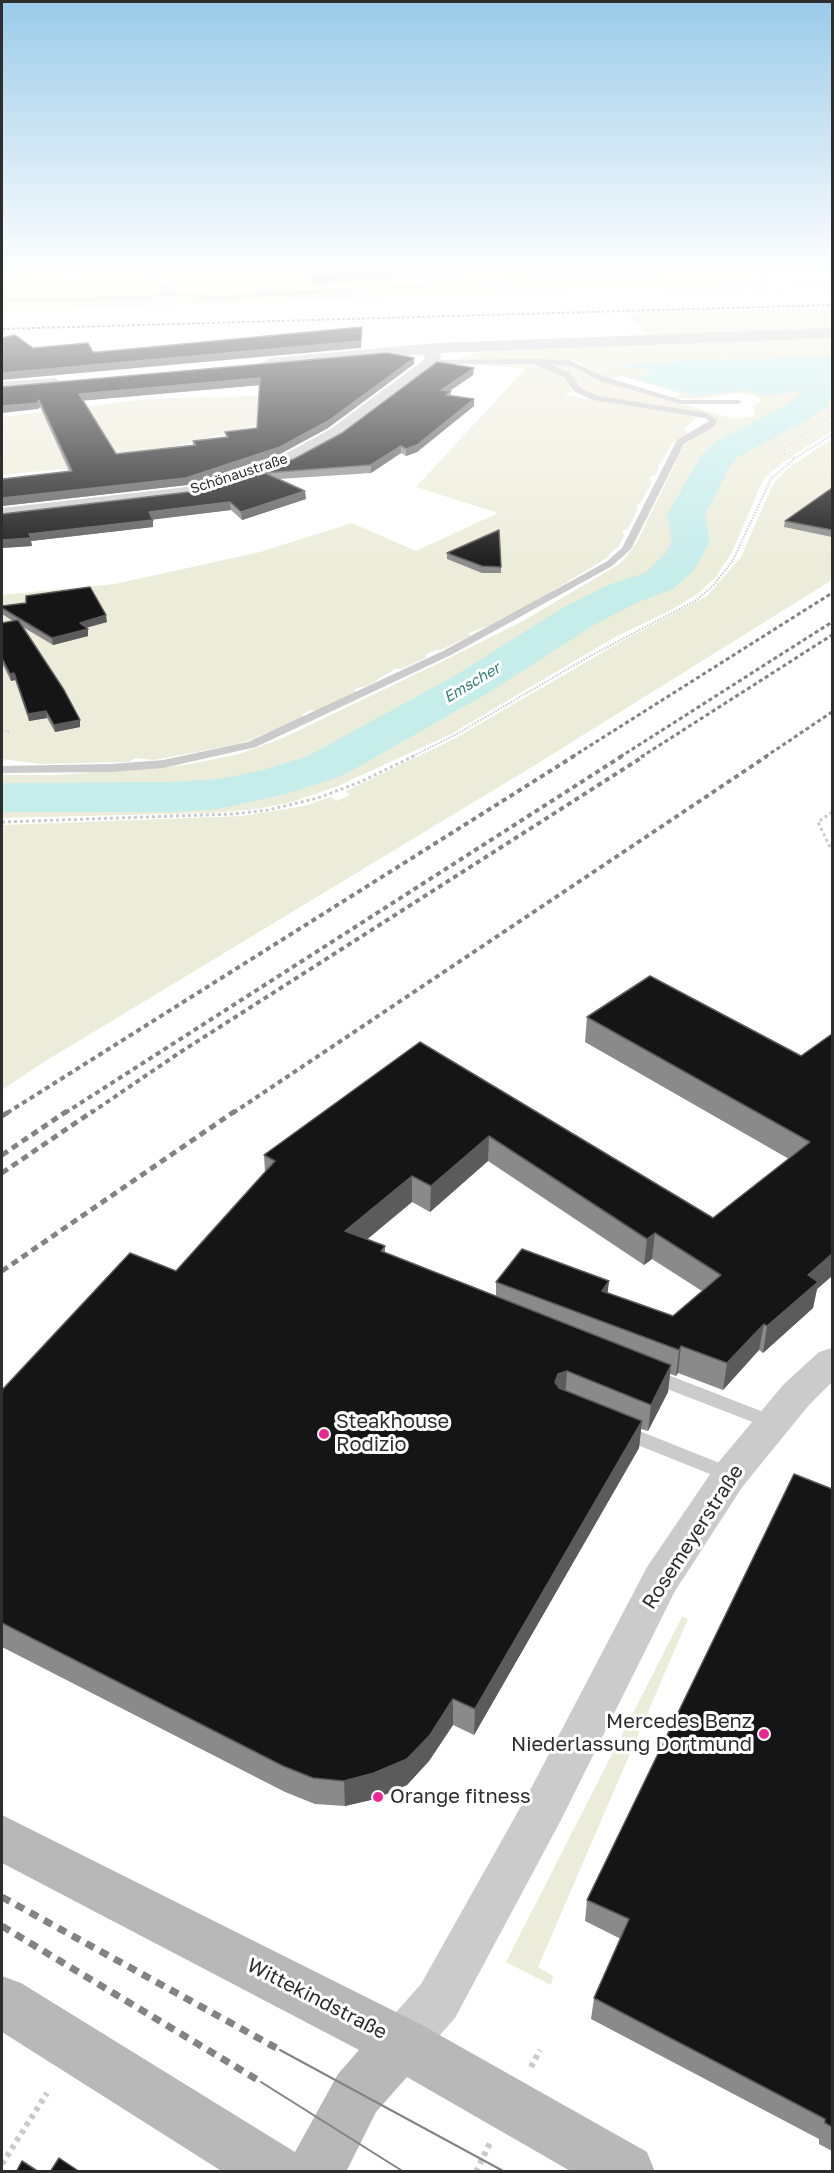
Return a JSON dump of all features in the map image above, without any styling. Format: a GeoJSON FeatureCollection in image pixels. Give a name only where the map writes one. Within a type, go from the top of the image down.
{"type":"FeatureCollection","features":[{"type":"Feature","properties":{"kind":"main road","name":"Wittekindstraße"},"geometry":{"type":"LineString","coordinates":[[2,1838],[401,2043],[627,2172]]}},
{"type":"Feature","properties":{"kind":"main road"},"geometry":{"type":"LineString","coordinates":[[2,2002],[275,2172]]}},
{"type":"Feature","properties":{"kind":"main road"},"geometry":{"type":"LineString","coordinates":[[315,2172],[357,2093],[401,2043]]}},
{"type":"Feature","properties":{"kind":"street","name":"Schönaustraße"},"geometry":{"type":"LineString","coordinates":[[2,514],[189,492],[287,460],[335,435],[412,373]]}},
{"type":"Feature","properties":{"kind":"street"},"geometry":{"type":"LineString","coordinates":[[384,377],[405,381]]}},
{"type":"Feature","properties":{"kind":"street"},"geometry":{"type":"LineString","coordinates":[[2,387],[76,381]]}},
{"type":"Feature","properties":{"kind":"street","name":"Rosemeyerstraße"},"geometry":{"type":"LineString","coordinates":[[401,2043],[438,2001],[545,1806],[661,1579],[730,1474],[796,1395],[832,1361]]}},
{"type":"Feature","properties":{"kind":"lane"},"geometry":{"type":"LineString","coordinates":[[2,770],[111,768],[163,764],[252,745],[447,652],[609,564],[626,549],[680,442],[712,424],[713,420],[707,416],[596,398],[578,390],[564,373]]}},
{"type":"Feature","properties":{"kind":"lane"},"geometry":{"type":"LineString","coordinates":[[592,373],[603,379],[681,402],[738,402]]}},
{"type":"Feature","properties":{"kind":"lane"},"geometry":{"type":"LineString","coordinates":[[629,1367],[773,1423]]}},
{"type":"Feature","properties":{"kind":"lane"},"geometry":{"type":"LineString","coordinates":[[603,1423],[730,1474]]}},
{"type":"Feature","properties":{"kind":"path"},"geometry":{"type":"LineString","coordinates":[[795,458],[783,454],[787,447],[832,417]]}},
{"type":"Feature","properties":{"kind":"path"},"geometry":{"type":"LineString","coordinates":[[2,822],[129,819],[257,812],[318,798],[360,782],[455,735],[590,657],[695,601],[713,586],[733,560],[771,479],[795,458],[832,435]]}},
{"type":"Feature","properties":{"kind":"path"},"geometry":{"type":"LineString","coordinates":[[2,730],[10,732]]}},
{"type":"Feature","properties":{"kind":"path"},"geometry":{"type":"LineString","coordinates":[[830,847],[818,822],[832,812]]}},
{"type":"Feature","properties":{"kind":"path"},"geometry":{"type":"LineString","coordinates":[[2,2164],[47,2093]]}},
{"type":"Feature","properties":{"kind":"green space"},"geometry":{"type":"Polygon","coordinates":[[[521,373],[564,375],[575,390],[564,395],[697,417],[683,430],[689,433],[672,443],[662,462],[657,466],[659,467],[656,475],[651,476],[650,481],[652,482],[641,502],[636,506],[638,508],[628,529],[622,533],[625,535],[618,547],[608,555],[610,556],[511,616],[469,633],[470,636],[425,655],[426,658],[401,669],[395,669],[317,711],[310,710],[302,715],[303,717],[239,744],[154,760],[135,758],[129,762],[41,764],[2,759],[2,595],[115,584],[260,552],[352,523],[416,551],[498,513],[416,487],[521,373]]]}},
{"type":"Feature","properties":{"kind":"green space"},"geometry":{"type":"Polygon","coordinates":[[[560,373],[586,373],[598,380],[734,419],[753,416],[755,412],[753,407],[761,401],[755,395],[736,393],[698,399],[675,398],[682,394],[622,376],[606,378],[598,373],[832,373],[832,416],[786,447],[782,454],[789,458],[767,475],[731,554],[715,578],[696,595],[615,637],[451,734],[338,786],[292,802],[257,809],[211,813],[2,818],[2,775],[54,775],[144,769],[185,765],[239,754],[283,738],[435,665],[523,621],[618,565],[638,540],[684,445],[716,424],[716,419],[710,415],[596,396],[586,392],[578,384],[560,373]]]}},
{"type":"Feature","properties":{"kind":"green space"},"geometry":{"type":"Polygon","coordinates":[[[290,395],[300,413],[110,464],[2,475],[2,417],[147,399],[290,395]]]}},
{"type":"Feature","properties":{"kind":"green space"},"geometry":{"type":"Polygon","coordinates":[[[832,419],[832,431],[792,456],[784,454],[789,447],[832,419]]]}},
{"type":"Feature","properties":{"kind":"green space"},"geometry":{"type":"Polygon","coordinates":[[[832,439],[832,580],[535,765],[39,1065],[2,1090],[2,825],[242,816],[304,806],[331,797],[336,801],[350,795],[346,791],[454,739],[624,640],[707,596],[741,557],[773,484],[787,469],[832,439]]]}},
{"type":"Feature","properties":{"kind":"green space"},"geometry":{"type":"Polygon","coordinates":[[[682,1617],[688,1619],[538,1967],[553,1976],[551,1985],[506,1962],[682,1617]]]}},
{"type":"Feature","properties":{"kind":"water"},"geometry":{"type":"Polygon","coordinates":[[[832,373],[815,384],[812,389],[765,396],[745,390],[695,396],[630,377],[832,373]]]}},
{"type":"Feature","properties":{"kind":"building"},"geometry":{"type":"Polygon","coordinates":[[[156,373],[393,373],[328,421],[280,447],[186,478],[2,498],[2,479],[72,471],[39,400],[37,403],[2,406],[2,387],[156,373]],[[260,378],[79,394],[116,454],[196,445],[193,441],[228,437],[225,432],[257,428],[260,378]]]}},
{"type":"Feature","properties":{"kind":"building"},"geometry":{"type":"Polygon","coordinates":[[[422,373],[466,373],[441,390],[451,391],[446,395],[474,399],[417,445],[406,449],[401,446],[371,465],[265,473],[305,491],[241,512],[230,502],[149,512],[153,520],[29,534],[31,538],[2,540],[2,514],[189,492],[294,459],[342,433],[422,373]]]}},
{"type":"Feature","properties":{"kind":"building"},"geometry":{"type":"Polygon","coordinates":[[[832,488],[832,530],[785,521],[832,488]]]}},
{"type":"Feature","properties":{"kind":"building"},"geometry":{"type":"Polygon","coordinates":[[[499,530],[501,567],[482,566],[447,553],[499,530]]]}},
{"type":"Feature","properties":{"kind":"building"},"geometry":{"type":"Polygon","coordinates":[[[90,587],[106,615],[80,623],[88,629],[52,638],[2,608],[2,606],[26,603],[26,596],[90,587]]]}},
{"type":"Feature","properties":{"kind":"building"},"geometry":{"type":"Polygon","coordinates":[[[18,620],[64,690],[80,720],[54,725],[46,711],[28,714],[14,673],[10,674],[2,658],[2,623],[18,620]]]}},
{"type":"Feature","properties":{"kind":"building"},"geometry":{"type":"Polygon","coordinates":[[[650,976],[801,1056],[832,1034],[832,1254],[808,1275],[818,1282],[767,1326],[764,1324],[727,1363],[681,1346],[679,1350],[496,1282],[522,1249],[609,1281],[602,1291],[673,1316],[721,1275],[655,1233],[647,1239],[489,1136],[431,1186],[412,1176],[345,1231],[385,1246],[381,1251],[671,1365],[651,1405],[567,1371],[558,1374],[555,1382],[559,1388],[642,1421],[475,1709],[453,1699],[430,1735],[407,1759],[374,1773],[344,1781],[313,1778],[283,1766],[2,1623],[2,1390],[130,1253],[176,1271],[275,1161],[264,1155],[420,1042],[713,1218],[810,1142],[587,1017],[650,976]]]}},
{"type":"Feature","properties":{"kind":"building","name":"Mercedes Benz Niederlassung Dortmund"},"geometry":{"type":"Polygon","coordinates":[[[794,1474],[832,1489],[832,2127],[825,2123],[825,2119],[594,1998],[629,1919],[587,1900],[794,1474]]]}},
{"type":"Feature","properties":{"kind":"building"},"geometry":{"type":"Polygon","coordinates":[[[59,2158],[80,2172],[50,2172],[59,2158]]]}},
{"type":"Feature","properties":{"kind":"building"},"geometry":{"type":"Polygon","coordinates":[[[22,2161],[39,2172],[16,2172],[22,2161]]]}},
{"type":"Feature","properties":{"kind":"waterway","name":"Emscher"},"geometry":{"type":"LineString","coordinates":[[2,798],[170,797],[218,794],[269,784],[325,766],[472,684],[579,616],[622,594],[659,581],[680,562],[691,542],[686,515],[715,462],[727,449],[796,413],[815,399],[820,390],[832,383]]}},
{"type":"Feature","properties":{"kind":"tram line"},"geometry":{"type":"LineString","coordinates":[[280,2050],[505,2172]]}},
{"type":"Feature","properties":{"kind":"tram line"},"geometry":{"type":"LineString","coordinates":[[261,2082],[404,2172]]}},
{"type":"Feature","properties":{"kind":"railway"},"geometry":{"type":"LineString","coordinates":[[572,757],[832,593]]}},
{"type":"Feature","properties":{"kind":"railway"},"geometry":{"type":"LineString","coordinates":[[620,757],[832,622]]}},
{"type":"Feature","properties":{"kind":"railway"},"geometry":{"type":"LineString","coordinates":[[641,757],[832,635]]}},
{"type":"Feature","properties":{"kind":"railway"},"geometry":{"type":"LineString","coordinates":[[765,757],[832,712]]}},
{"type":"Feature","properties":{"kind":"railway"},"geometry":{"type":"LineString","coordinates":[[7,1113],[574,756]]}},
{"type":"Feature","properties":{"kind":"railway"},"geometry":{"type":"LineString","coordinates":[[65,1113],[622,756]]}},
{"type":"Feature","properties":{"kind":"railway"},"geometry":{"type":"LineString","coordinates":[[91,1113],[179,1053],[644,756]]}},
{"type":"Feature","properties":{"kind":"railway"},"geometry":{"type":"LineString","coordinates":[[233,1113],[767,756]]}},
{"type":"Feature","properties":{"kind":"railway"},"geometry":{"type":"LineString","coordinates":[[2,1116],[10,1111]]}},
{"type":"Feature","properties":{"kind":"railway"},"geometry":{"type":"LineString","coordinates":[[2,1155],[67,1111]]}},
{"type":"Feature","properties":{"kind":"railway"},"geometry":{"type":"LineString","coordinates":[[2,1173],[93,1111]]}},
{"type":"Feature","properties":{"kind":"railway"},"geometry":{"type":"LineString","coordinates":[[2,1271],[235,1111]]}},
{"type":"Feature","properties":{"kind":"railway"},"geometry":{"type":"LineString","coordinates":[[2,1897],[280,2050]]}},
{"type":"Feature","properties":{"kind":"railway"},"geometry":{"type":"LineString","coordinates":[[2,1926],[261,2082]]}},
{"type":"Feature","properties":{"kind":"place","name":"Steakhouse Rodizio"},"geometry":{"type":"Point","coordinates":[324,1434]}},
{"type":"Feature","properties":{"kind":"place","name":"Mercedes Benz Niederlassung Dortmund"},"geometry":{"type":"Point","coordinates":[764,1734]}},
{"type":"Feature","properties":{"kind":"place","name":"Orange fitness"},"geometry":{"type":"Point","coordinates":[378,1797]}}]}
